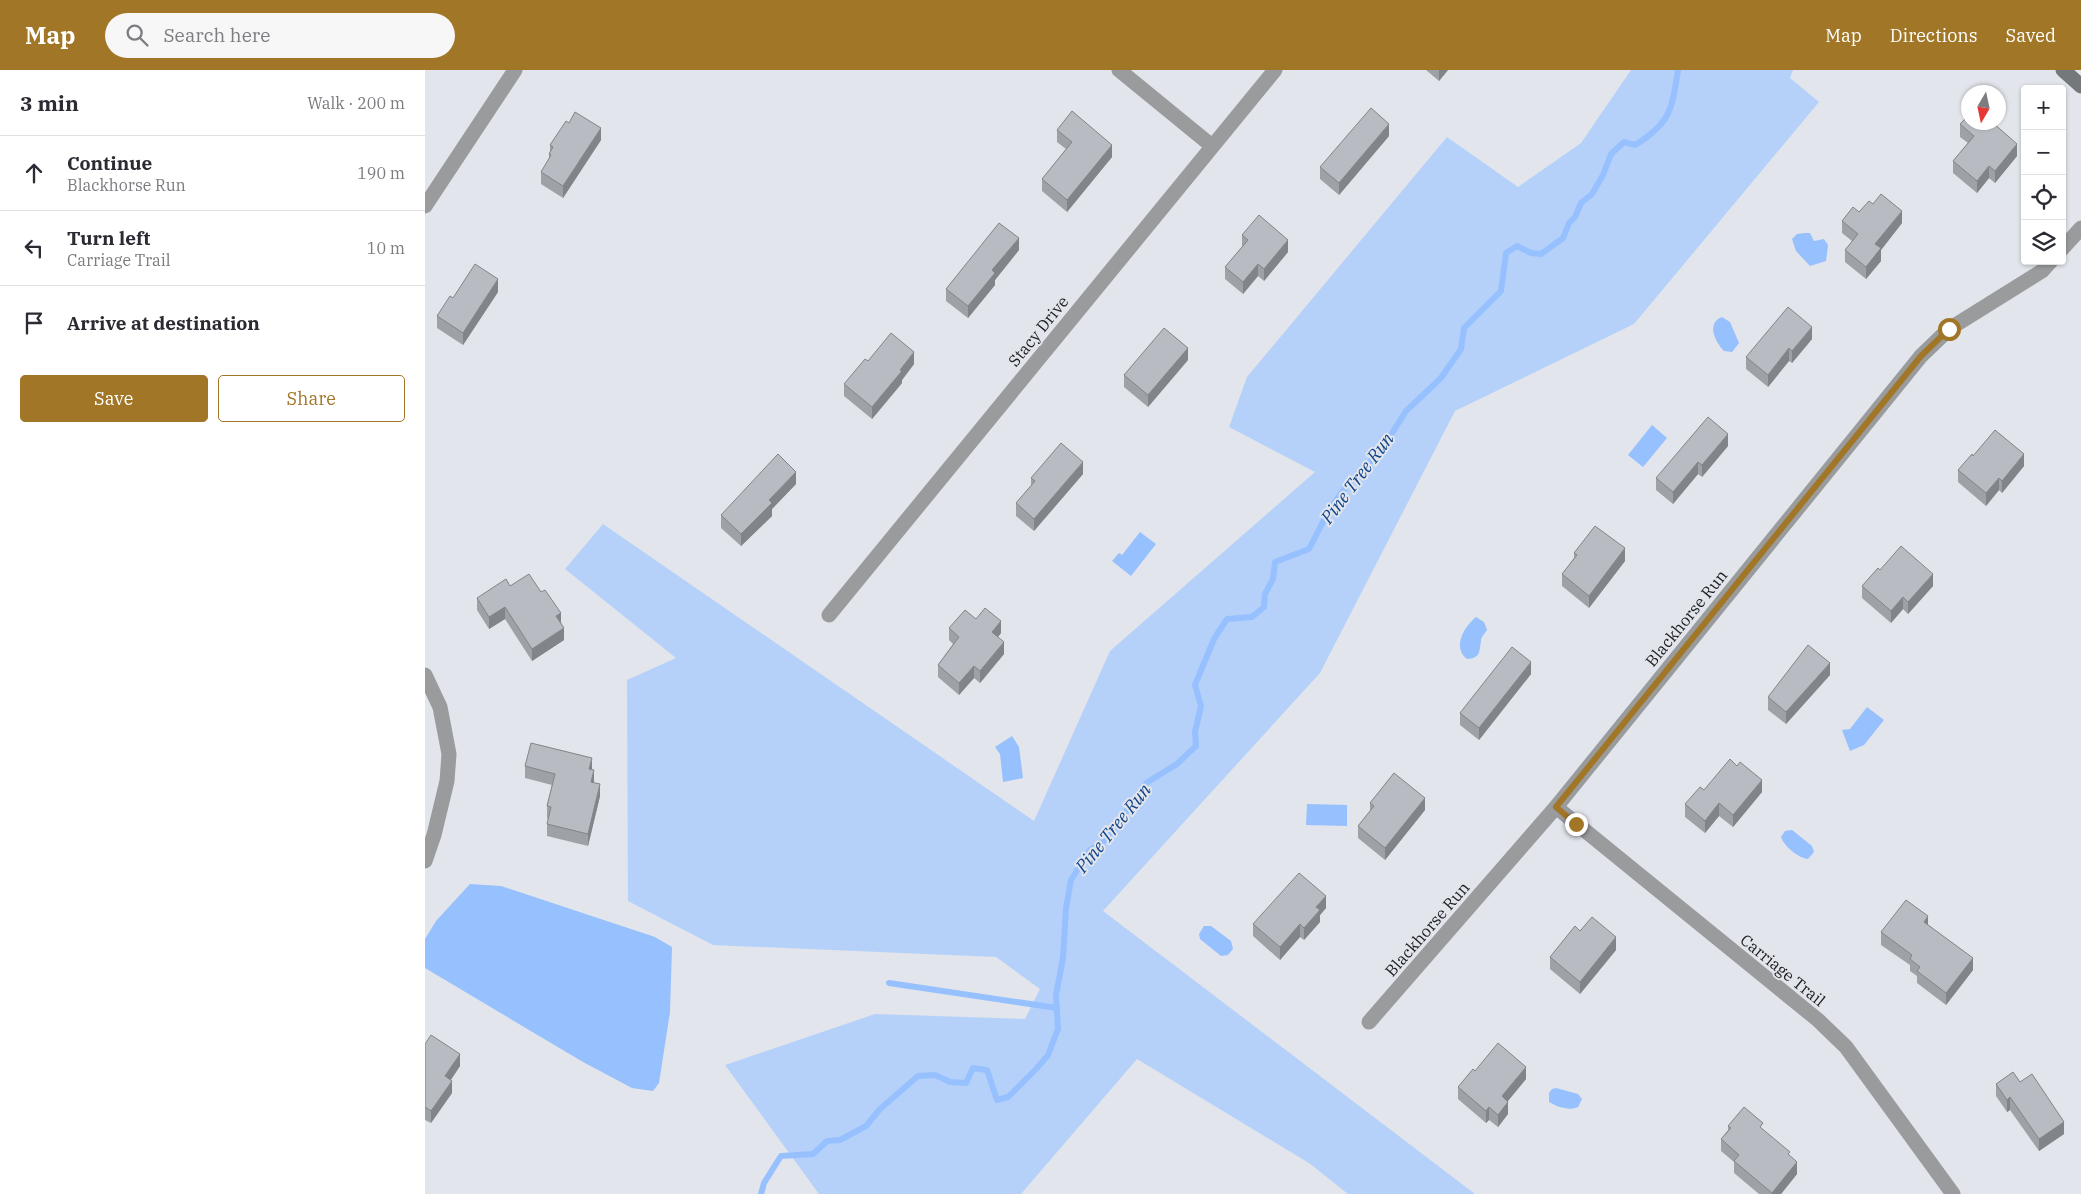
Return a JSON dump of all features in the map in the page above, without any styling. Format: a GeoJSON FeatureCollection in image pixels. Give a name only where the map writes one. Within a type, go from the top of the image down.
{"type":"FeatureCollection","features":[{"type":"Feature","properties":{"kind":"street"},"geometry":{"type":"LineString","coordinates":[[425,206],[515,70]]}},
{"type":"Feature","properties":{"kind":"street"},"geometry":{"type":"LineString","coordinates":[[1119,70],[1212,146]]}},
{"type":"Feature","properties":{"kind":"street","name":"Stacy Drive"},"geometry":{"type":"LineString","coordinates":[[829,615],[1275,70]]}},
{"type":"Feature","properties":{"kind":"street"},"geometry":{"type":"LineString","coordinates":[[2063,70],[2081,86]]}},
{"type":"Feature","properties":{"kind":"street"},"geometry":{"type":"LineString","coordinates":[[2066,245],[2081,228]]}},
{"type":"Feature","properties":{"kind":"street","name":"Blackhorse Run"},"geometry":{"type":"LineString","coordinates":[[1369,1022],[1556,807],[1921,356],[1949,329],[2042,271],[2047,265]]}},
{"type":"Feature","properties":{"kind":"street"},"geometry":{"type":"LineString","coordinates":[[425,675],[441,707],[449,754],[447,781],[435,835],[425,861]]}},
{"type":"Feature","properties":{"kind":"street","name":"Carriage Trail"},"geometry":{"type":"LineString","coordinates":[[1556,807],[1818,1020],[1846,1047],[1953,1194]]}},
{"type":"Feature","properties":{"kind":"shaded area"},"geometry":{"type":"Polygon","coordinates":[[[1631,70],[1793,70],[1790,78],[1819,102],[1634,324],[1455,411],[1320,673],[1103,911],[1475,1194],[1348,1194],[1309,1163],[1137,1059],[1021,1194],[819,1194],[725,1065],[875,1014],[1025,1019],[1040,989],[996,957],[713,945],[628,901],[627,680],[676,658],[565,569],[603,524],[1034,821],[1110,651],[1315,472],[1229,427],[1247,377],[1447,137],[1518,187],[1581,143],[1631,70]]]}},
{"type":"Feature","properties":{"kind":"shaded area"},"geometry":{"type":"Polygon","coordinates":[[[1810,233],[1814,241],[1824,239],[1828,245],[1826,261],[1810,266],[1796,251],[1792,239],[1797,234],[1810,233]]]}},
{"type":"Feature","properties":{"kind":"shaded area"},"geometry":{"type":"Polygon","coordinates":[[[1722,317],[1730,322],[1739,343],[1732,352],[1724,351],[1715,338],[1714,324],[1722,317]]]}},
{"type":"Feature","properties":{"kind":"shaded area"},"geometry":{"type":"Polygon","coordinates":[[[1652,425],[1667,438],[1643,467],[1628,455],[1652,425]]]}},
{"type":"Feature","properties":{"kind":"shaded area"},"geometry":{"type":"Polygon","coordinates":[[[1140,532],[1156,544],[1131,576],[1112,561],[1119,553],[1122,555],[1140,532]]]}},
{"type":"Feature","properties":{"kind":"shaded area"},"geometry":{"type":"Polygon","coordinates":[[[1476,617],[1484,622],[1487,630],[1482,638],[1479,654],[1467,659],[1460,649],[1461,637],[1467,626],[1476,617]]]}},
{"type":"Feature","properties":{"kind":"shaded area"},"geometry":{"type":"Polygon","coordinates":[[[1867,707],[1884,720],[1864,745],[1850,751],[1842,730],[1850,729],[1867,707]]]}},
{"type":"Feature","properties":{"kind":"shaded area"},"geometry":{"type":"Polygon","coordinates":[[[1012,736],[1019,747],[1023,778],[1003,782],[1000,754],[995,747],[1012,736]]]}},
{"type":"Feature","properties":{"kind":"shaded area"},"geometry":{"type":"Polygon","coordinates":[[[1307,804],[1347,805],[1347,826],[1306,825],[1307,804]]]}},
{"type":"Feature","properties":{"kind":"shaded area"},"geometry":{"type":"Polygon","coordinates":[[[1792,830],[1812,846],[1814,852],[1808,859],[1788,848],[1781,837],[1785,831],[1792,830]]]}},
{"type":"Feature","properties":{"kind":"shaded area"},"geometry":{"type":"Polygon","coordinates":[[[470,884],[501,886],[655,937],[672,947],[670,1012],[659,1083],[653,1091],[632,1088],[583,1062],[425,968],[425,939],[436,921],[470,884]]]}},
{"type":"Feature","properties":{"kind":"shaded area"},"geometry":{"type":"Polygon","coordinates":[[[1204,926],[1211,926],[1231,941],[1233,949],[1228,955],[1221,956],[1200,939],[1199,934],[1204,926]]]}},
{"type":"Feature","properties":{"kind":"shaded area"},"geometry":{"type":"Polygon","coordinates":[[[1556,1088],[1578,1094],[1582,1099],[1578,1107],[1571,1109],[1563,1108],[1549,1102],[1549,1093],[1552,1089],[1556,1088]]]}},
{"type":"Feature","properties":{"kind":"building"},"geometry":{"type":"Polygon","coordinates":[[[1371,108],[1389,124],[1339,183],[1320,167],[1371,108]]]}},
{"type":"Feature","properties":{"kind":"building"},"geometry":{"type":"Polygon","coordinates":[[[1072,111],[1112,145],[1067,200],[1042,179],[1072,142],[1057,130],[1072,111]]]}},
{"type":"Feature","properties":{"kind":"building"},"geometry":{"type":"Polygon","coordinates":[[[575,112],[601,128],[563,186],[541,172],[551,155],[549,154],[553,147],[550,145],[566,121],[569,123],[575,112]]]}},
{"type":"Feature","properties":{"kind":"building"},"geometry":{"type":"Polygon","coordinates":[[[1967,130],[2001,130],[2017,144],[1995,171],[1989,166],[1977,181],[1953,161],[1974,136],[1967,130]]]}},
{"type":"Feature","properties":{"kind":"building"},"geometry":{"type":"Polygon","coordinates":[[[1881,194],[1902,211],[1875,244],[1881,248],[1866,267],[1845,250],[1858,234],[1842,221],[1853,207],[1859,212],[1869,201],[1873,204],[1881,194]]]}},
{"type":"Feature","properties":{"kind":"building"},"geometry":{"type":"Polygon","coordinates":[[[1259,215],[1288,240],[1264,269],[1258,264],[1243,282],[1225,267],[1248,240],[1242,235],[1259,215]]]}},
{"type":"Feature","properties":{"kind":"building"},"geometry":{"type":"Polygon","coordinates":[[[999,223],[1019,238],[992,270],[995,273],[968,306],[946,289],[999,223]]]}},
{"type":"Feature","properties":{"kind":"building"},"geometry":{"type":"Polygon","coordinates":[[[475,264],[498,279],[463,333],[437,316],[450,296],[453,298],[475,264]]]}},
{"type":"Feature","properties":{"kind":"building"},"geometry":{"type":"Polygon","coordinates":[[[1788,307],[1812,327],[1792,351],[1789,348],[1768,375],[1746,357],[1788,307]]]}},
{"type":"Feature","properties":{"kind":"building"},"geometry":{"type":"Polygon","coordinates":[[[1164,328],[1188,348],[1148,395],[1124,375],[1164,328]]]}},
{"type":"Feature","properties":{"kind":"building"},"geometry":{"type":"Polygon","coordinates":[[[891,333],[914,352],[900,370],[902,371],[872,407],[844,384],[865,359],[868,361],[891,333]]]}},
{"type":"Feature","properties":{"kind":"building"},"geometry":{"type":"Polygon","coordinates":[[[1708,417],[1728,434],[1702,465],[1698,462],[1673,492],[1656,478],[1708,417]]]}},
{"type":"Feature","properties":{"kind":"building"},"geometry":{"type":"Polygon","coordinates":[[[1995,430],[2024,454],[2002,481],[1999,478],[1986,493],[1958,470],[1972,454],[1973,456],[1995,430]]]}},
{"type":"Feature","properties":{"kind":"building"},"geometry":{"type":"Polygon","coordinates":[[[1061,443],[1083,462],[1034,519],[1016,503],[1035,481],[1031,478],[1061,443]]]}},
{"type":"Feature","properties":{"kind":"building"},"geometry":{"type":"Polygon","coordinates":[[[778,454],[796,472],[769,500],[772,503],[741,534],[721,515],[778,454]]]}},
{"type":"Feature","properties":{"kind":"building"},"geometry":{"type":"Polygon","coordinates":[[[1595,526],[1625,548],[1589,596],[1562,574],[1577,555],[1574,553],[1595,526]]]}},
{"type":"Feature","properties":{"kind":"building"},"geometry":{"type":"Polygon","coordinates":[[[1901,546],[1933,574],[1908,602],[1903,597],[1891,611],[1862,586],[1878,568],[1880,570],[1901,546]]]}},
{"type":"Feature","properties":{"kind":"building"},"geometry":{"type":"Polygon","coordinates":[[[529,574],[541,592],[545,590],[561,613],[556,616],[564,628],[532,649],[505,607],[489,617],[477,598],[506,579],[510,586],[529,574]]]}},
{"type":"Feature","properties":{"kind":"building"},"geometry":{"type":"Polygon","coordinates":[[[985,608],[1001,621],[992,632],[1004,642],[980,671],[974,666],[959,683],[938,665],[959,637],[949,628],[965,610],[976,619],[985,608]]]}},
{"type":"Feature","properties":{"kind":"building"},"geometry":{"type":"Polygon","coordinates":[[[1808,645],[1830,663],[1786,712],[1768,697],[1808,645]]]}},
{"type":"Feature","properties":{"kind":"building"},"geometry":{"type":"Polygon","coordinates":[[[1512,647],[1531,662],[1479,728],[1460,713],[1512,647]]]}},
{"type":"Feature","properties":{"kind":"building"},"geometry":{"type":"Polygon","coordinates":[[[531,743],[592,758],[589,769],[594,770],[591,782],[600,784],[588,834],[547,824],[551,807],[547,806],[555,774],[525,766],[531,743]]]}},
{"type":"Feature","properties":{"kind":"building"},"geometry":{"type":"Polygon","coordinates":[[[1730,759],[1737,766],[1740,762],[1762,780],[1733,815],[1719,803],[1705,821],[1685,804],[1700,787],[1704,790],[1730,759]]]}},
{"type":"Feature","properties":{"kind":"building"},"geometry":{"type":"Polygon","coordinates":[[[1394,773],[1425,798],[1385,848],[1358,826],[1374,806],[1370,803],[1394,773]]]}},
{"type":"Feature","properties":{"kind":"building"},"geometry":{"type":"Polygon","coordinates":[[[1299,873],[1326,896],[1316,907],[1320,910],[1304,928],[1300,924],[1280,947],[1253,924],[1299,873]]]}},
{"type":"Feature","properties":{"kind":"building"},"geometry":{"type":"Polygon","coordinates":[[[1906,900],[1928,916],[1924,922],[1973,958],[1946,993],[1917,971],[1920,967],[1910,959],[1912,955],[1881,932],[1906,900]]]}},
{"type":"Feature","properties":{"kind":"building"},"geometry":{"type":"Polygon","coordinates":[[[1592,917],[1616,937],[1580,982],[1550,957],[1575,926],[1580,931],[1592,917]]]}},
{"type":"Feature","properties":{"kind":"building"},"geometry":{"type":"Polygon","coordinates":[[[431,1035],[460,1054],[445,1076],[452,1081],[431,1111],[425,1107],[425,1044],[431,1035]]]}},
{"type":"Feature","properties":{"kind":"building"},"geometry":{"type":"Polygon","coordinates":[[[1498,1043],[1526,1067],[1502,1096],[1508,1102],[1498,1115],[1489,1107],[1486,1111],[1458,1087],[1473,1069],[1475,1071],[1498,1043]]]}},
{"type":"Feature","properties":{"kind":"building"},"geometry":{"type":"Polygon","coordinates":[[[2013,1072],[2020,1082],[2032,1074],[2064,1122],[2039,1139],[2010,1097],[2007,1100],[1996,1084],[2013,1072]]]}},
{"type":"Feature","properties":{"kind":"building"},"geometry":{"type":"Polygon","coordinates":[[[1744,1107],[1763,1123],[1760,1127],[1790,1152],[1788,1154],[1797,1162],[1772,1193],[1734,1161],[1739,1155],[1721,1139],[1731,1128],[1728,1126],[1744,1107]]]}},
{"type":"Feature","properties":{"kind":"waterway","name":"Pine Tree Run"},"geometry":{"type":"LineString","coordinates":[[761,1194],[764,1183],[781,1156],[813,1154],[827,1141],[840,1140],[866,1126],[880,1109],[918,1076],[935,1075],[950,1082],[966,1083],[973,1068],[987,1070],[997,1100],[1008,1097],[1048,1055],[1058,1029],[1056,995],[1063,958],[1066,908],[1071,880],[1090,850],[1107,839],[1146,783],[1177,764],[1196,746],[1195,732],[1201,706],[1195,685],[1214,639],[1227,619],[1252,617],[1264,607],[1265,594],[1273,579],[1275,562],[1309,549],[1329,510],[1346,487],[1382,449],[1406,411],[1441,378],[1461,349],[1464,328],[1501,291],[1506,253],[1517,246],[1531,253],[1541,254],[1563,238],[1569,223],[1575,217],[1581,203],[1592,194],[1603,175],[1611,154],[1624,142],[1635,145],[1663,122],[1668,114],[1674,95],[1678,70]]}},
{"type":"Feature","properties":{"kind":"waterway"},"geometry":{"type":"LineString","coordinates":[[889,983],[1057,1008]]}},
{"type":"Feature","properties":{"kind":"route"},"geometry":{"type":"LineString","coordinates":[[1576,824],[1556,807],[1921,356],[1949,329]]}}]}
